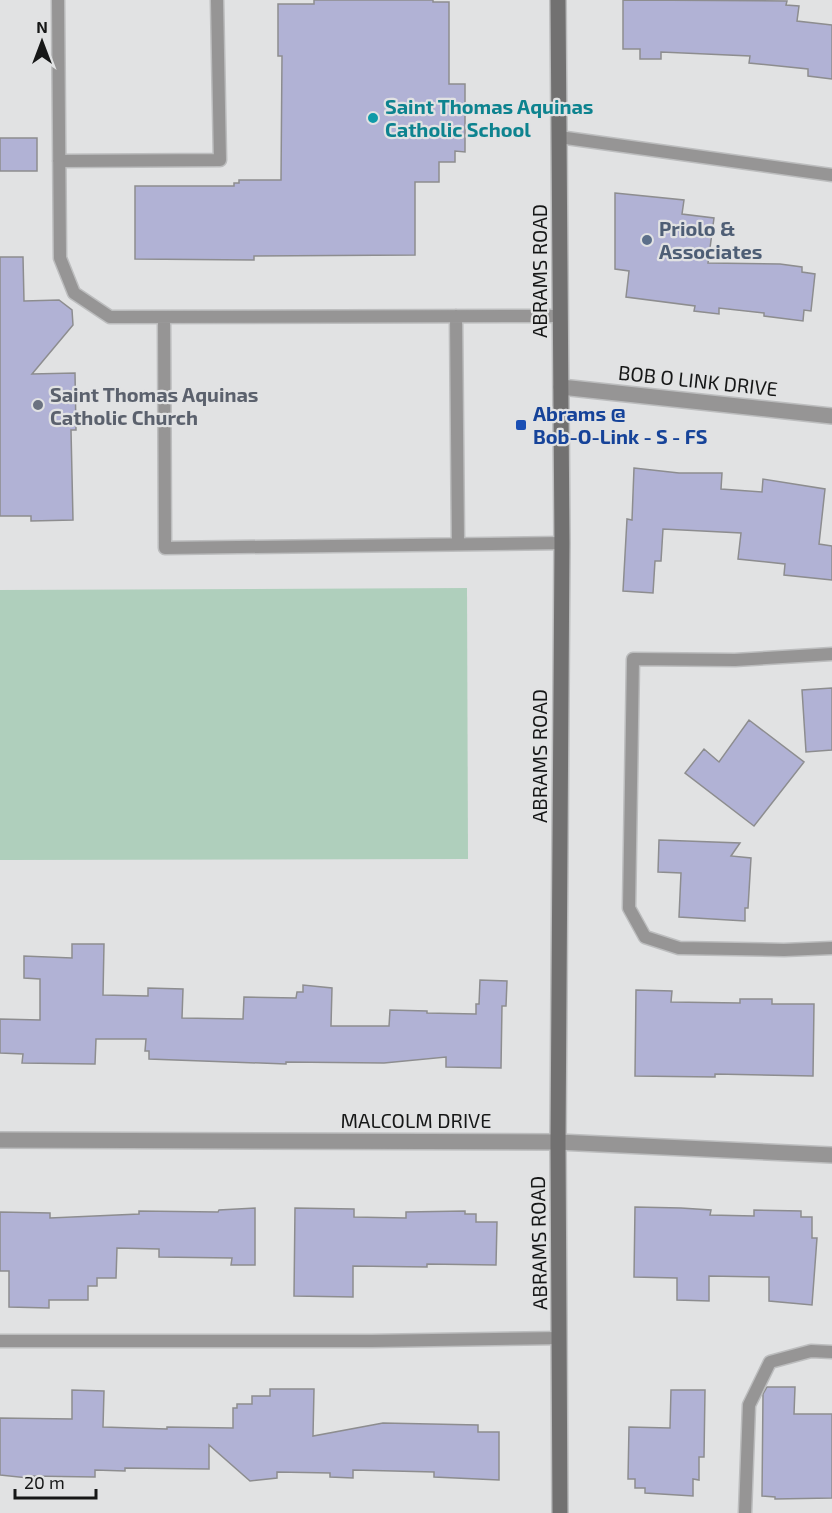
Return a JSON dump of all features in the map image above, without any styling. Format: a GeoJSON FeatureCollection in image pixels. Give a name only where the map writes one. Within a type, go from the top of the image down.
{"type":"FeatureCollection","features":[{"type":"Feature","properties":{"kind":"main road","name":"ABRAMS ROAD"},"geometry":{"type":"LineString","coordinates":[[558,0],[562,543],[558,1142],[560,1513]]}},
{"type":"Feature","properties":{"kind":"street","name":"BOB O LINK DRIVE"},"geometry":{"type":"LineString","coordinates":[[561,387],[832,416]]}},
{"type":"Feature","properties":{"kind":"street","name":"MALCOLM DRIVE"},"geometry":{"type":"LineString","coordinates":[[0,1140],[558,1142],[832,1155]]}},
{"type":"Feature","properties":{"kind":"lane"},"geometry":{"type":"LineString","coordinates":[[58,0],[60,258],[74,293],[110,317],[560,316]]}},
{"type":"Feature","properties":{"kind":"lane"},"geometry":{"type":"LineString","coordinates":[[59,161],[220,160],[217,0]]}},
{"type":"Feature","properties":{"kind":"lane"},"geometry":{"type":"LineString","coordinates":[[559,137],[832,175]]}},
{"type":"Feature","properties":{"kind":"lane"},"geometry":{"type":"LineString","coordinates":[[456,316],[458,544]]}},
{"type":"Feature","properties":{"kind":"lane"},"geometry":{"type":"LineString","coordinates":[[164,318],[165,548],[562,543]]}},
{"type":"Feature","properties":{"kind":"lane"},"geometry":{"type":"LineString","coordinates":[[832,654],[735,660],[633,659],[629,908],[645,937],[679,948],[784,950],[832,948]]}},
{"type":"Feature","properties":{"kind":"lane"},"geometry":{"type":"LineString","coordinates":[[0,1341],[372,1341],[560,1338]]}},
{"type":"Feature","properties":{"kind":"lane"},"geometry":{"type":"LineString","coordinates":[[745,1513],[749,1404],[770,1362],[811,1351],[832,1352]]}},
{"type":"Feature","properties":{"kind":"green space"},"geometry":{"type":"Polygon","coordinates":[[[467,588],[468,859],[0,860],[0,590],[467,588]]]}},
{"type":"Feature","properties":{"kind":"building","name":"Saint Thomas Aquinas Catholic School"},"geometry":{"type":"Polygon","coordinates":[[[314,0],[449,2],[449,84],[465,84],[465,152],[455,151],[455,162],[439,162],[439,182],[415,182],[415,255],[254,256],[254,260],[135,259],[135,186],[234,186],[234,183],[239,183],[239,180],[281,180],[282,56],[278,56],[278,4],[314,4],[314,0]]]}},
{"type":"Feature","properties":{"kind":"building"},"geometry":{"type":"Polygon","coordinates":[[[623,0],[787,1],[786,5],[799,6],[797,21],[832,25],[832,79],[808,76],[808,69],[749,63],[750,56],[661,52],[661,59],[640,59],[640,49],[623,49],[623,0]]]}},
{"type":"Feature","properties":{"kind":"building"},"geometry":{"type":"Polygon","coordinates":[[[0,138],[37,138],[37,171],[0,171],[0,138]]]}},
{"type":"Feature","properties":{"kind":"building"},"geometry":{"type":"Polygon","coordinates":[[[615,193],[684,200],[682,214],[714,218],[708,263],[780,264],[802,267],[802,272],[815,274],[811,311],[804,310],[803,321],[764,316],[764,313],[719,308],[719,314],[694,311],[695,306],[626,297],[629,271],[615,269],[615,193]]]}},
{"type":"Feature","properties":{"kind":"building","name":"Saint Thomas Aquinas Catholic Church"},"geometry":{"type":"Polygon","coordinates":[[[0,257],[23,257],[24,301],[59,300],[72,310],[73,325],[32,374],[75,373],[76,430],[71,430],[73,520],[31,521],[31,516],[0,516],[0,257]]]}},
{"type":"Feature","properties":{"kind":"building"},"geometry":{"type":"Polygon","coordinates":[[[634,468],[679,473],[722,473],[721,489],[762,492],[763,479],[825,489],[819,544],[832,546],[832,580],[784,575],[785,564],[738,559],[741,533],[663,529],[661,561],[655,561],[653,593],[623,591],[627,519],[632,520],[634,468]]]}},
{"type":"Feature","properties":{"kind":"building"},"geometry":{"type":"Polygon","coordinates":[[[832,688],[832,750],[806,752],[802,690],[832,688]]]}},
{"type":"Feature","properties":{"kind":"building"},"geometry":{"type":"Polygon","coordinates":[[[749,720],[804,762],[754,826],[685,773],[704,749],[719,762],[749,720]]]}},
{"type":"Feature","properties":{"kind":"building"},"geometry":{"type":"Polygon","coordinates":[[[659,840],[740,843],[731,856],[751,858],[745,921],[679,917],[681,873],[658,872],[659,840]]]}},
{"type":"Feature","properties":{"kind":"building"},"geometry":{"type":"Polygon","coordinates":[[[72,944],[104,944],[103,995],[148,996],[148,988],[183,989],[182,1018],[243,1019],[244,997],[296,998],[297,992],[303,992],[303,985],[332,988],[331,1026],[389,1026],[390,1010],[476,1014],[476,1004],[479,1004],[480,980],[507,981],[506,1006],[502,1006],[501,1068],[446,1067],[446,1057],[384,1063],[286,1062],[286,1064],[149,1059],[149,1051],[145,1051],[146,1039],[96,1039],[95,1064],[22,1063],[23,1054],[0,1053],[0,1019],[40,1020],[40,979],[24,978],[24,956],[72,958],[72,944]]]}},
{"type":"Feature","properties":{"kind":"building"},"geometry":{"type":"Polygon","coordinates":[[[636,990],[672,991],[671,1002],[740,1003],[740,999],[772,999],[772,1004],[814,1004],[813,1076],[715,1074],[715,1077],[635,1076],[636,990]]]}},
{"type":"Feature","properties":{"kind":"building"},"geometry":{"type":"Polygon","coordinates":[[[635,1207],[711,1210],[710,1215],[754,1216],[754,1210],[801,1211],[801,1217],[812,1217],[812,1238],[817,1238],[812,1305],[769,1301],[769,1277],[709,1276],[709,1301],[677,1300],[677,1278],[634,1277],[635,1207]]]}},
{"type":"Feature","properties":{"kind":"building"},"geometry":{"type":"Polygon","coordinates":[[[255,1208],[255,1265],[231,1265],[232,1258],[159,1257],[159,1249],[117,1248],[116,1278],[97,1278],[97,1286],[88,1286],[88,1300],[49,1300],[49,1308],[9,1307],[9,1271],[0,1271],[0,1212],[50,1213],[50,1218],[139,1214],[139,1211],[218,1212],[219,1210],[255,1208]]]}},
{"type":"Feature","properties":{"kind":"building"},"geometry":{"type":"Polygon","coordinates":[[[295,1208],[354,1209],[354,1217],[406,1218],[406,1212],[465,1211],[465,1214],[476,1214],[476,1222],[497,1222],[496,1265],[353,1266],[353,1297],[294,1296],[295,1208]]]}},
{"type":"Feature","properties":{"kind":"building"},"geometry":{"type":"Polygon","coordinates":[[[767,1387],[795,1387],[794,1414],[832,1414],[832,1498],[775,1499],[775,1497],[762,1496],[763,1394],[767,1387]]]}},
{"type":"Feature","properties":{"kind":"building"},"geometry":{"type":"Polygon","coordinates":[[[270,1389],[314,1389],[313,1436],[383,1423],[478,1425],[478,1432],[499,1432],[499,1480],[434,1477],[434,1472],[353,1470],[353,1478],[330,1477],[330,1473],[277,1472],[277,1478],[250,1481],[209,1445],[209,1469],[95,1470],[95,1477],[28,1476],[28,1478],[0,1475],[0,1418],[72,1419],[72,1390],[104,1391],[103,1427],[167,1429],[167,1427],[233,1428],[233,1408],[237,1408],[237,1404],[252,1404],[252,1396],[270,1396],[270,1389]]]}},
{"type":"Feature","properties":{"kind":"building"},"geometry":{"type":"Polygon","coordinates":[[[671,1390],[705,1390],[704,1457],[699,1457],[699,1480],[693,1479],[693,1496],[645,1493],[645,1488],[635,1488],[635,1479],[628,1479],[629,1427],[670,1428],[671,1390]]]}},
{"type":"Feature","properties":{"kind":"place","name":"Saint Thomas Aquinas Catholic School"},"geometry":{"type":"Point","coordinates":[373,118]}},
{"type":"Feature","properties":{"kind":"place","name":"Priolo & Associates"},"geometry":{"type":"Point","coordinates":[647,240]}},
{"type":"Feature","properties":{"kind":"place","name":"Saint Thomas Aquinas Catholic Church"},"geometry":{"type":"Point","coordinates":[38,405]}},
{"type":"Feature","properties":{"kind":"place","name":"Abrams @ Bob-O-Link - S - FS"},"geometry":{"type":"Point","coordinates":[521,425]}}]}
